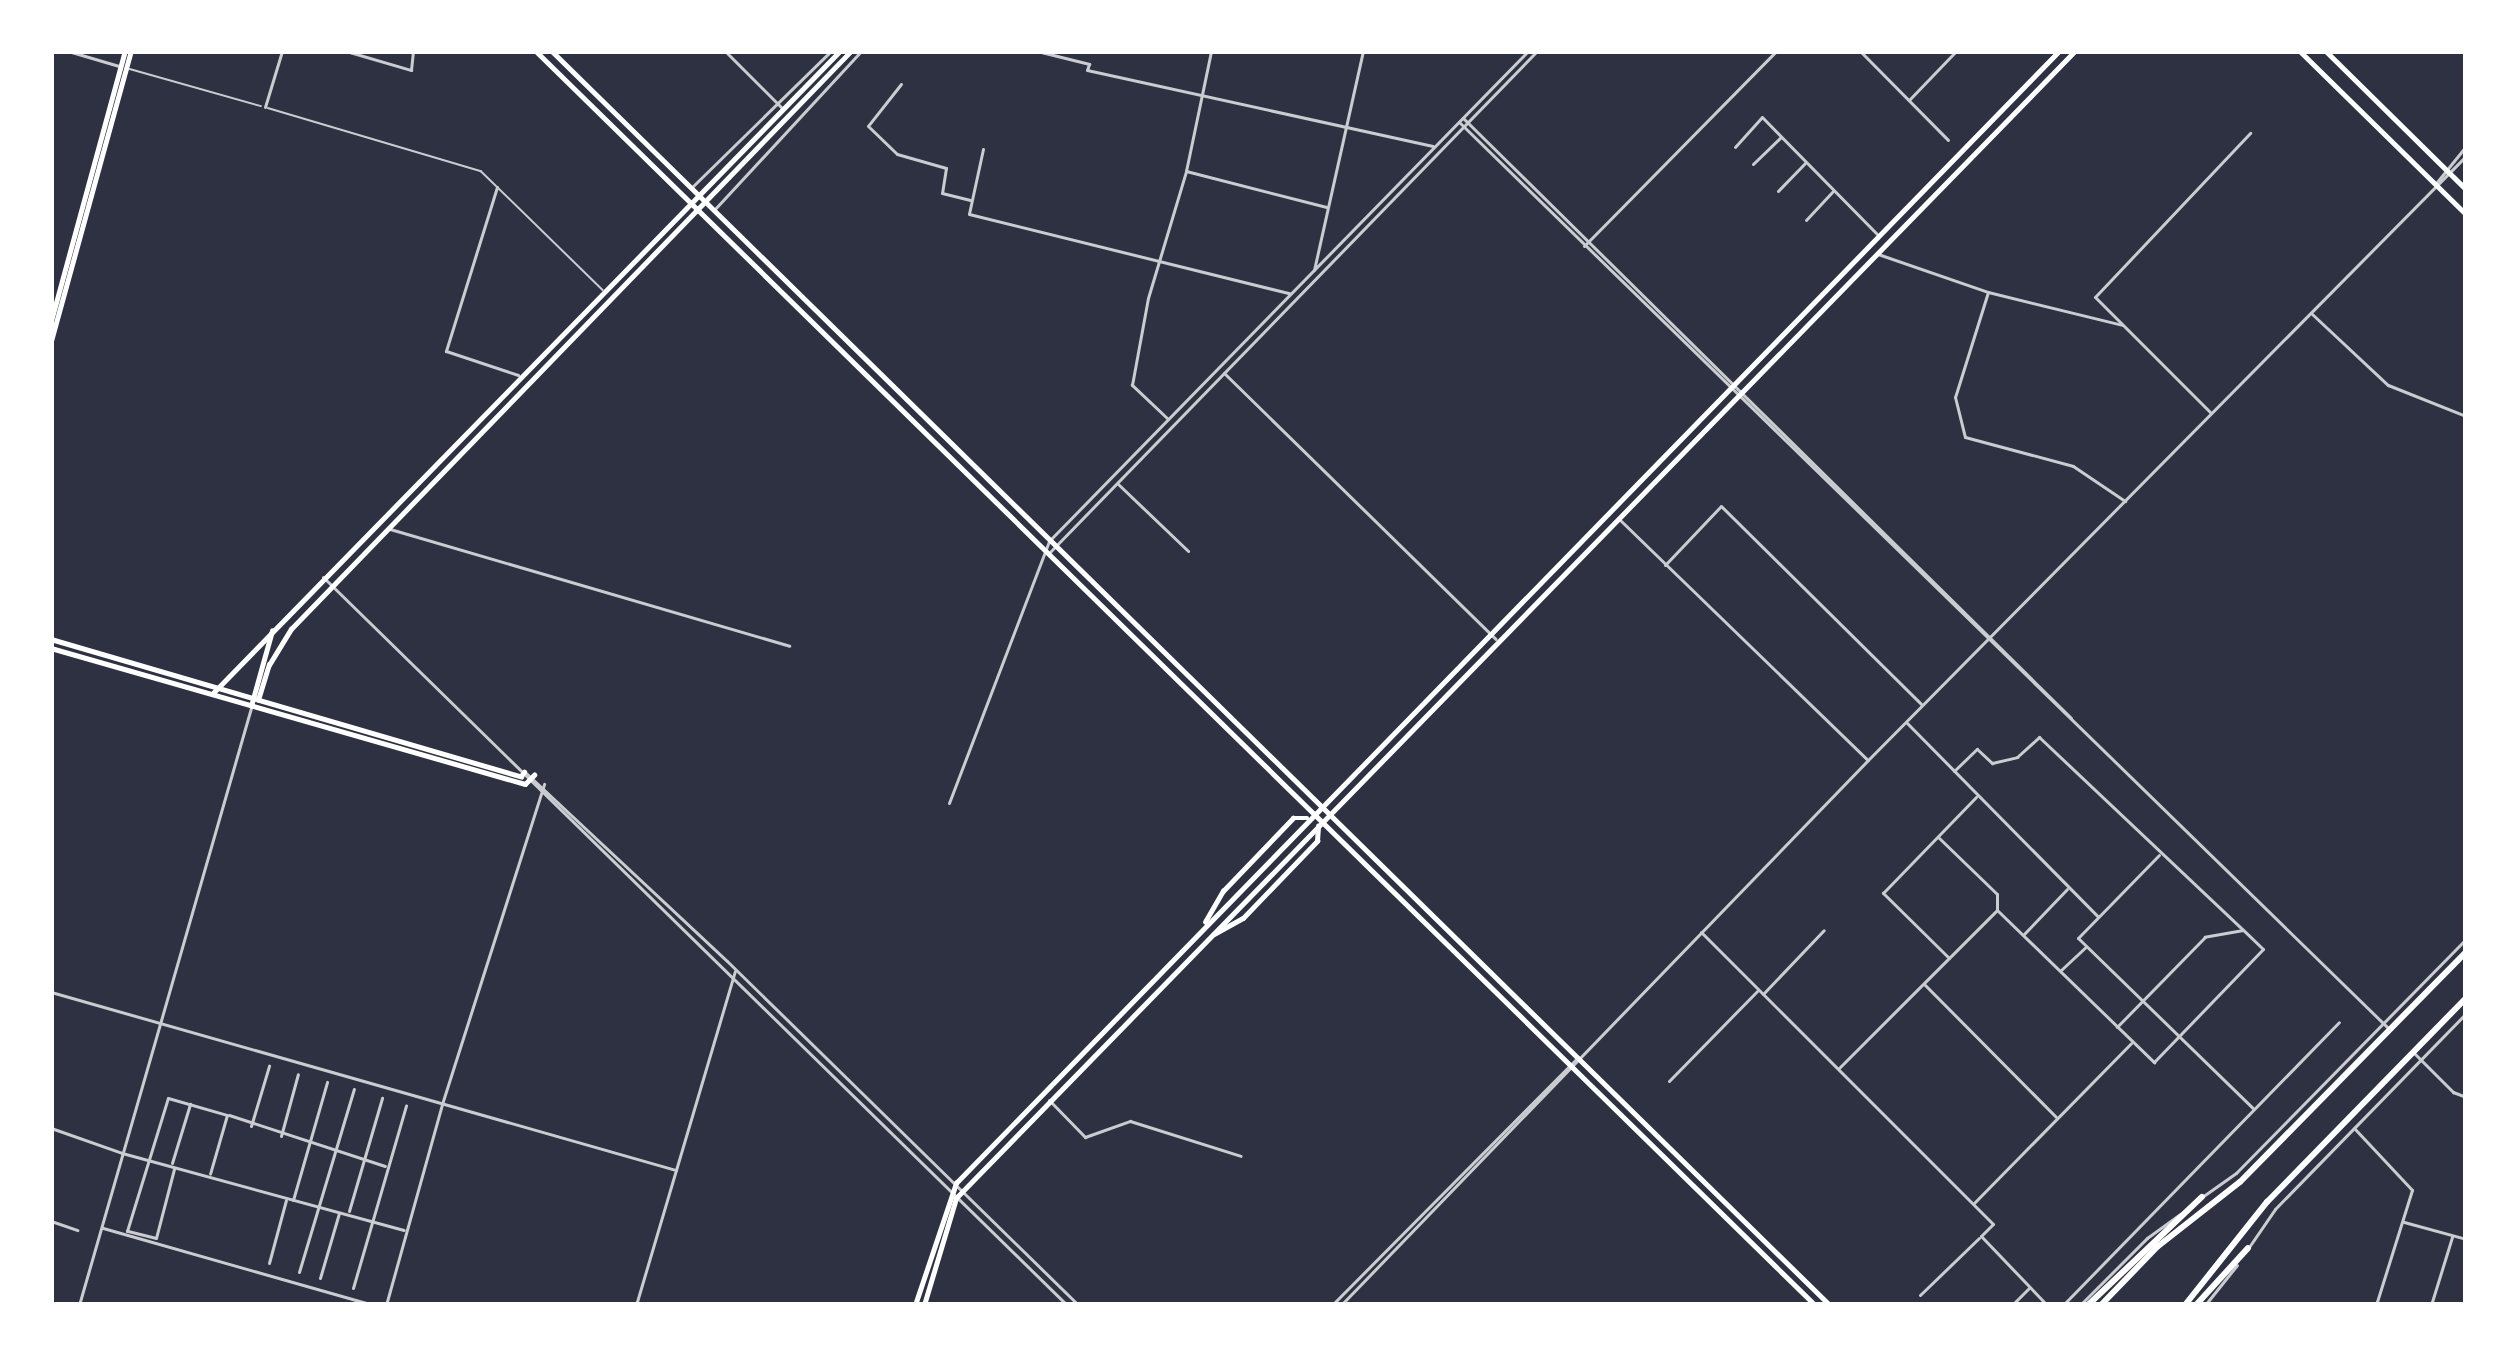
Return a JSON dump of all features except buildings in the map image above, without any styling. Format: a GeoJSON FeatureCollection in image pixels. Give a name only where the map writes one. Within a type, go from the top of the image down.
{"type":"FeatureCollection","features":[{"type":"Feature","properties":{"kind":"highway"},"geometry":{"type":"LineString","coordinates":[[2101,1305],[2154,1244],[2240,1182],[2466,952]]}},
{"type":"Feature","properties":{"kind":"highway"},"geometry":{"type":"LineString","coordinates":[[2200,1305],[2266,1202],[2466,998]]}},
{"type":"Feature","properties":{"kind":"highway"},"geometry":{"type":"LineString","coordinates":[[2084,1305],[2202,1197]]}},
{"type":"Feature","properties":{"kind":"highway"},"geometry":{"type":"LineString","coordinates":[[2185,1305],[2248,1248]]}},
{"type":"Feature","properties":{"kind":"main road"},"geometry":{"type":"LineString","coordinates":[[51,341],[128,51]]}},
{"type":"Feature","properties":{"kind":"main road"},"geometry":{"type":"LineString","coordinates":[[536,51],[1309,816],[1814,1305]]}},
{"type":"Feature","properties":{"kind":"main road"},"geometry":{"type":"LineString","coordinates":[[552,51],[1830,1305]]}},
{"type":"Feature","properties":{"kind":"main road"},"geometry":{"type":"LineString","coordinates":[[213,694],[781,106],[840,51]]}},
{"type":"Feature","properties":{"kind":"main road"},"geometry":{"type":"LineString","coordinates":[[251,706],[258,700],[278,646],[332,586],[851,51]]}},
{"type":"Feature","properties":{"kind":"main road"},"geometry":{"type":"LineString","coordinates":[[915,1305],[949,1191],[956,1183],[1319,805],[2059,51]]}},
{"type":"Feature","properties":{"kind":"main road"},"geometry":{"type":"LineString","coordinates":[[924,1305],[956,1198],[2075,51]]}},
{"type":"Feature","properties":{"kind":"main road"},"geometry":{"type":"LineString","coordinates":[[2300,51],[2466,214]]}},
{"type":"Feature","properties":{"kind":"main road"},"geometry":{"type":"LineString","coordinates":[[2326,51],[2466,189]]}},
{"type":"Feature","properties":{"kind":"main road"},"geometry":{"type":"LineString","coordinates":[[51,321],[124,67]]}},
{"type":"Feature","properties":{"kind":"main road"},"geometry":{"type":"LineString","coordinates":[[251,706],[273,628]]}},
{"type":"Feature","properties":{"kind":"main road"},"geometry":{"type":"LineString","coordinates":[[51,639],[521,776],[524,772]]}},
{"type":"Feature","properties":{"kind":"main road"},"geometry":{"type":"LineString","coordinates":[[51,648],[525,784],[532,777]]}},
{"type":"Feature","properties":{"kind":"street"},"geometry":{"type":"LineString","coordinates":[[68,51],[481,172],[604,290]]}},
{"type":"Feature","properties":{"kind":"street"},"geometry":{"type":"LineString","coordinates":[[265,107],[282,51]]}},
{"type":"Feature","properties":{"kind":"street"},"geometry":{"type":"LineString","coordinates":[[346,51],[411,70],[413,51]]}},
{"type":"Feature","properties":{"kind":"street"},"geometry":{"type":"LineString","coordinates":[[369,58],[371,51]]}},
{"type":"Feature","properties":{"kind":"street"},"geometry":{"type":"LineString","coordinates":[[725,51],[781,106]]}},
{"type":"Feature","properties":{"kind":"street"},"geometry":{"type":"LineString","coordinates":[[690,188],[781,106],[831,51]]}},
{"type":"Feature","properties":{"kind":"street"},"geometry":{"type":"LineString","coordinates":[[712,211],[861,51]]}},
{"type":"Feature","properties":{"kind":"street"},"geometry":{"type":"LineString","coordinates":[[1037,51],[1089,64],[1087,70],[1435,146]]}},
{"type":"Feature","properties":{"kind":"street"},"geometry":{"type":"LineString","coordinates":[[1168,418],[1132,385],[1211,51]]}},
{"type":"Feature","properties":{"kind":"street"},"geometry":{"type":"LineString","coordinates":[[1314,272],[1363,51]]}},
{"type":"Feature","properties":{"kind":"street"},"geometry":{"type":"LineString","coordinates":[[949,803],[1049,541],[1528,51]]}},
{"type":"Feature","properties":{"kind":"street"},"geometry":{"type":"LineString","coordinates":[[1047,554],[1291,293],[1435,146],[1537,51]]}},
{"type":"Feature","properties":{"kind":"street"},"geometry":{"type":"LineString","coordinates":[[1586,244],[1776,51]]}},
{"type":"Feature","properties":{"kind":"street"},"geometry":{"type":"LineString","coordinates":[[1860,51],[1948,140]]}},
{"type":"Feature","properties":{"kind":"street"},"geometry":{"type":"LineString","coordinates":[[1909,100],[1956,51]]}},
{"type":"Feature","properties":{"kind":"street"},"geometry":{"type":"LineString","coordinates":[[901,84],[868,126],[897,154],[946,168],[942,194],[972,201]]}},
{"type":"Feature","properties":{"kind":"street"},"geometry":{"type":"LineString","coordinates":[[1735,147],[1762,117],[1878,235]]}},
{"type":"Feature","properties":{"kind":"street"},"geometry":{"type":"LineString","coordinates":[[1463,122],[2389,1029]]}},
{"type":"Feature","properties":{"kind":"street"},"geometry":{"type":"LineString","coordinates":[[2212,414],[2095,297],[2250,133]]}},
{"type":"Feature","properties":{"kind":"street"},"geometry":{"type":"LineString","coordinates":[[1753,164],[1782,136]]}},
{"type":"Feature","properties":{"kind":"street"},"geometry":{"type":"LineString","coordinates":[[1341,1305],[1868,760],[2311,313],[2466,146]]}},
{"type":"Feature","properties":{"kind":"street"},"geometry":{"type":"LineString","coordinates":[[983,149],[969,214],[1291,293]]}},
{"type":"Feature","properties":{"kind":"street"},"geometry":{"type":"LineString","coordinates":[[2447,170],[2466,156]]}},
{"type":"Feature","properties":{"kind":"street"},"geometry":{"type":"LineString","coordinates":[[1778,191],[1807,160]]}},
{"type":"Feature","properties":{"kind":"street"},"geometry":{"type":"LineString","coordinates":[[1186,171],[1328,207]]}},
{"type":"Feature","properties":{"kind":"street"},"geometry":{"type":"LineString","coordinates":[[497,187],[446,351],[520,376]]}},
{"type":"Feature","properties":{"kind":"street"},"geometry":{"type":"LineString","coordinates":[[1806,220],[1834,190]]}},
{"type":"Feature","properties":{"kind":"street"},"geometry":{"type":"LineString","coordinates":[[1876,253],[1988,292],[2124,326]]}},
{"type":"Feature","properties":{"kind":"street"},"geometry":{"type":"LineString","coordinates":[[1988,292],[1954,397],[1965,437],[2073,466],[2125,501]]}},
{"type":"Feature","properties":{"kind":"street"},"geometry":{"type":"LineString","coordinates":[[2311,313],[2387,385],[2466,416]]}},
{"type":"Feature","properties":{"kind":"street"},"geometry":{"type":"LineString","coordinates":[[1221,370],[1497,640]]}},
{"type":"Feature","properties":{"kind":"street"},"geometry":{"type":"LineString","coordinates":[[1117,483],[1188,550]]}},
{"type":"Feature","properties":{"kind":"street"},"geometry":{"type":"LineString","coordinates":[[1665,565],[1721,506],[1922,705]]}},
{"type":"Feature","properties":{"kind":"street"},"geometry":{"type":"LineString","coordinates":[[1618,518],[1868,760]]}},
{"type":"Feature","properties":{"kind":"street"},"geometry":{"type":"LineString","coordinates":[[388,529],[789,646]]}},
{"type":"Feature","properties":{"kind":"street"},"geometry":{"type":"LineString","coordinates":[[323,577],[1066,1305]]}},
{"type":"Feature","properties":{"kind":"street"},"geometry":{"type":"LineString","coordinates":[[79,1305],[251,706]]}},
{"type":"Feature","properties":{"kind":"street"},"geometry":{"type":"LineString","coordinates":[[1906,722],[2099,918]]}},
{"type":"Feature","properties":{"kind":"street"},"geometry":{"type":"LineString","coordinates":[[1938,837],[1996,894],[1997,910],[2154,1062],[2263,949],[2039,737],[2018,757],[1992,763],[1977,748],[1954,771]]}},
{"type":"Feature","properties":{"kind":"street"},"geometry":{"type":"LineString","coordinates":[[542,787],[736,969],[1078,1305]]}},
{"type":"Feature","properties":{"kind":"street"},"geometry":{"type":"LineString","coordinates":[[386,1305],[442,1104],[542,787]]}},
{"type":"Feature","properties":{"kind":"street"},"geometry":{"type":"LineString","coordinates":[[1949,958],[1883,893],[1978,795]]}},
{"type":"Feature","properties":{"kind":"street"},"geometry":{"type":"LineString","coordinates":[[2161,854],[2078,938],[2254,1109]]}},
{"type":"Feature","properties":{"kind":"street"},"geometry":{"type":"LineString","coordinates":[[2023,935],[2068,888]]}},
{"type":"Feature","properties":{"kind":"street"},"geometry":{"type":"LineString","coordinates":[[1838,1070],[1997,910]]}},
{"type":"Feature","properties":{"kind":"street"},"geometry":{"type":"LineString","coordinates":[[1669,1082],[1824,930]]}},
{"type":"Feature","properties":{"kind":"street"},"geometry":{"type":"LineString","coordinates":[[2117,1027],[2205,937],[2243,930]]}},
{"type":"Feature","properties":{"kind":"street"},"geometry":{"type":"LineString","coordinates":[[1700,932],[1993,1224],[1921,1295]]}},
{"type":"Feature","properties":{"kind":"street"},"geometry":{"type":"LineString","coordinates":[[2084,1305],[2147,1238],[2236,1173],[2466,938]]}},
{"type":"Feature","properties":{"kind":"street"},"geometry":{"type":"LineString","coordinates":[[2060,971],[2086,946]]}},
{"type":"Feature","properties":{"kind":"street"},"geometry":{"type":"LineString","coordinates":[[636,1305],[736,969]]}},
{"type":"Feature","properties":{"kind":"street"},"geometry":{"type":"LineString","coordinates":[[1924,984],[2058,1118]]}},
{"type":"Feature","properties":{"kind":"street"},"geometry":{"type":"LineString","coordinates":[[51,992],[676,1170]]}},
{"type":"Feature","properties":{"kind":"street"},"geometry":{"type":"LineString","coordinates":[[2200,1305],[2275,1209],[2466,1013]]}},
{"type":"Feature","properties":{"kind":"street"},"geometry":{"type":"LineString","coordinates":[[2062,1305],[2339,1022]]}},
{"type":"Feature","properties":{"kind":"street"},"geometry":{"type":"LineString","coordinates":[[1972,1204],[2132,1042]]}},
{"type":"Feature","properties":{"kind":"street"},"geometry":{"type":"LineString","coordinates":[[2413,1052],[2466,1097]]}},
{"type":"Feature","properties":{"kind":"street"},"geometry":{"type":"LineString","coordinates":[[251,1126],[269,1066]]}},
{"type":"Feature","properties":{"kind":"street"},"geometry":{"type":"LineString","coordinates":[[1332,1305],[1571,1066]]}},
{"type":"Feature","properties":{"kind":"street"},"geometry":{"type":"LineString","coordinates":[[281,1136],[298,1074]]}},
{"type":"Feature","properties":{"kind":"street"},"geometry":{"type":"LineString","coordinates":[[269,1263],[327,1082]]}},
{"type":"Feature","properties":{"kind":"street"},"geometry":{"type":"LineString","coordinates":[[299,1272],[354,1089]]}},
{"type":"Feature","properties":{"kind":"street"},"geometry":{"type":"LineString","coordinates":[[348,1214],[382,1097]]}},
{"type":"Feature","properties":{"kind":"street"},"geometry":{"type":"LineString","coordinates":[[191,1102],[156,1238],[127,1231],[168,1098],[191,1102],[281,1136],[388,1167]]}},
{"type":"Feature","properties":{"kind":"street"},"geometry":{"type":"LineString","coordinates":[[1048,1100],[1085,1137],[1130,1121],[1241,1156]]}},
{"type":"Feature","properties":{"kind":"street"},"geometry":{"type":"LineString","coordinates":[[353,1288],[406,1106]]}},
{"type":"Feature","properties":{"kind":"street"},"geometry":{"type":"LineString","coordinates":[[209,1177],[227,1114]]}},
{"type":"Feature","properties":{"kind":"street"},"geometry":{"type":"LineString","coordinates":[[51,1128],[122,1153],[406,1231]]}},
{"type":"Feature","properties":{"kind":"street"},"geometry":{"type":"LineString","coordinates":[[2354,1128],[2413,1190],[2376,1305]]}},
{"type":"Feature","properties":{"kind":"street"},"geometry":{"type":"LineString","coordinates":[[320,1278],[339,1211]]}},
{"type":"Feature","properties":{"kind":"street"},"geometry":{"type":"LineString","coordinates":[[51,1221],[77,1230]]}},
{"type":"Feature","properties":{"kind":"street"},"geometry":{"type":"LineString","coordinates":[[2403,1222],[2466,1239]]}},
{"type":"Feature","properties":{"kind":"street"},"geometry":{"type":"LineString","coordinates":[[102,1228],[373,1305]]}},
{"type":"Feature","properties":{"kind":"street"},"geometry":{"type":"LineString","coordinates":[[1981,1236],[2047,1305]]}},
{"type":"Feature","properties":{"kind":"street"},"geometry":{"type":"LineString","coordinates":[[2431,1305],[2452,1236]]}},
{"type":"Feature","properties":{"kind":"street"},"geometry":{"type":"LineString","coordinates":[[2012,1305],[2030,1287]]}}]}
